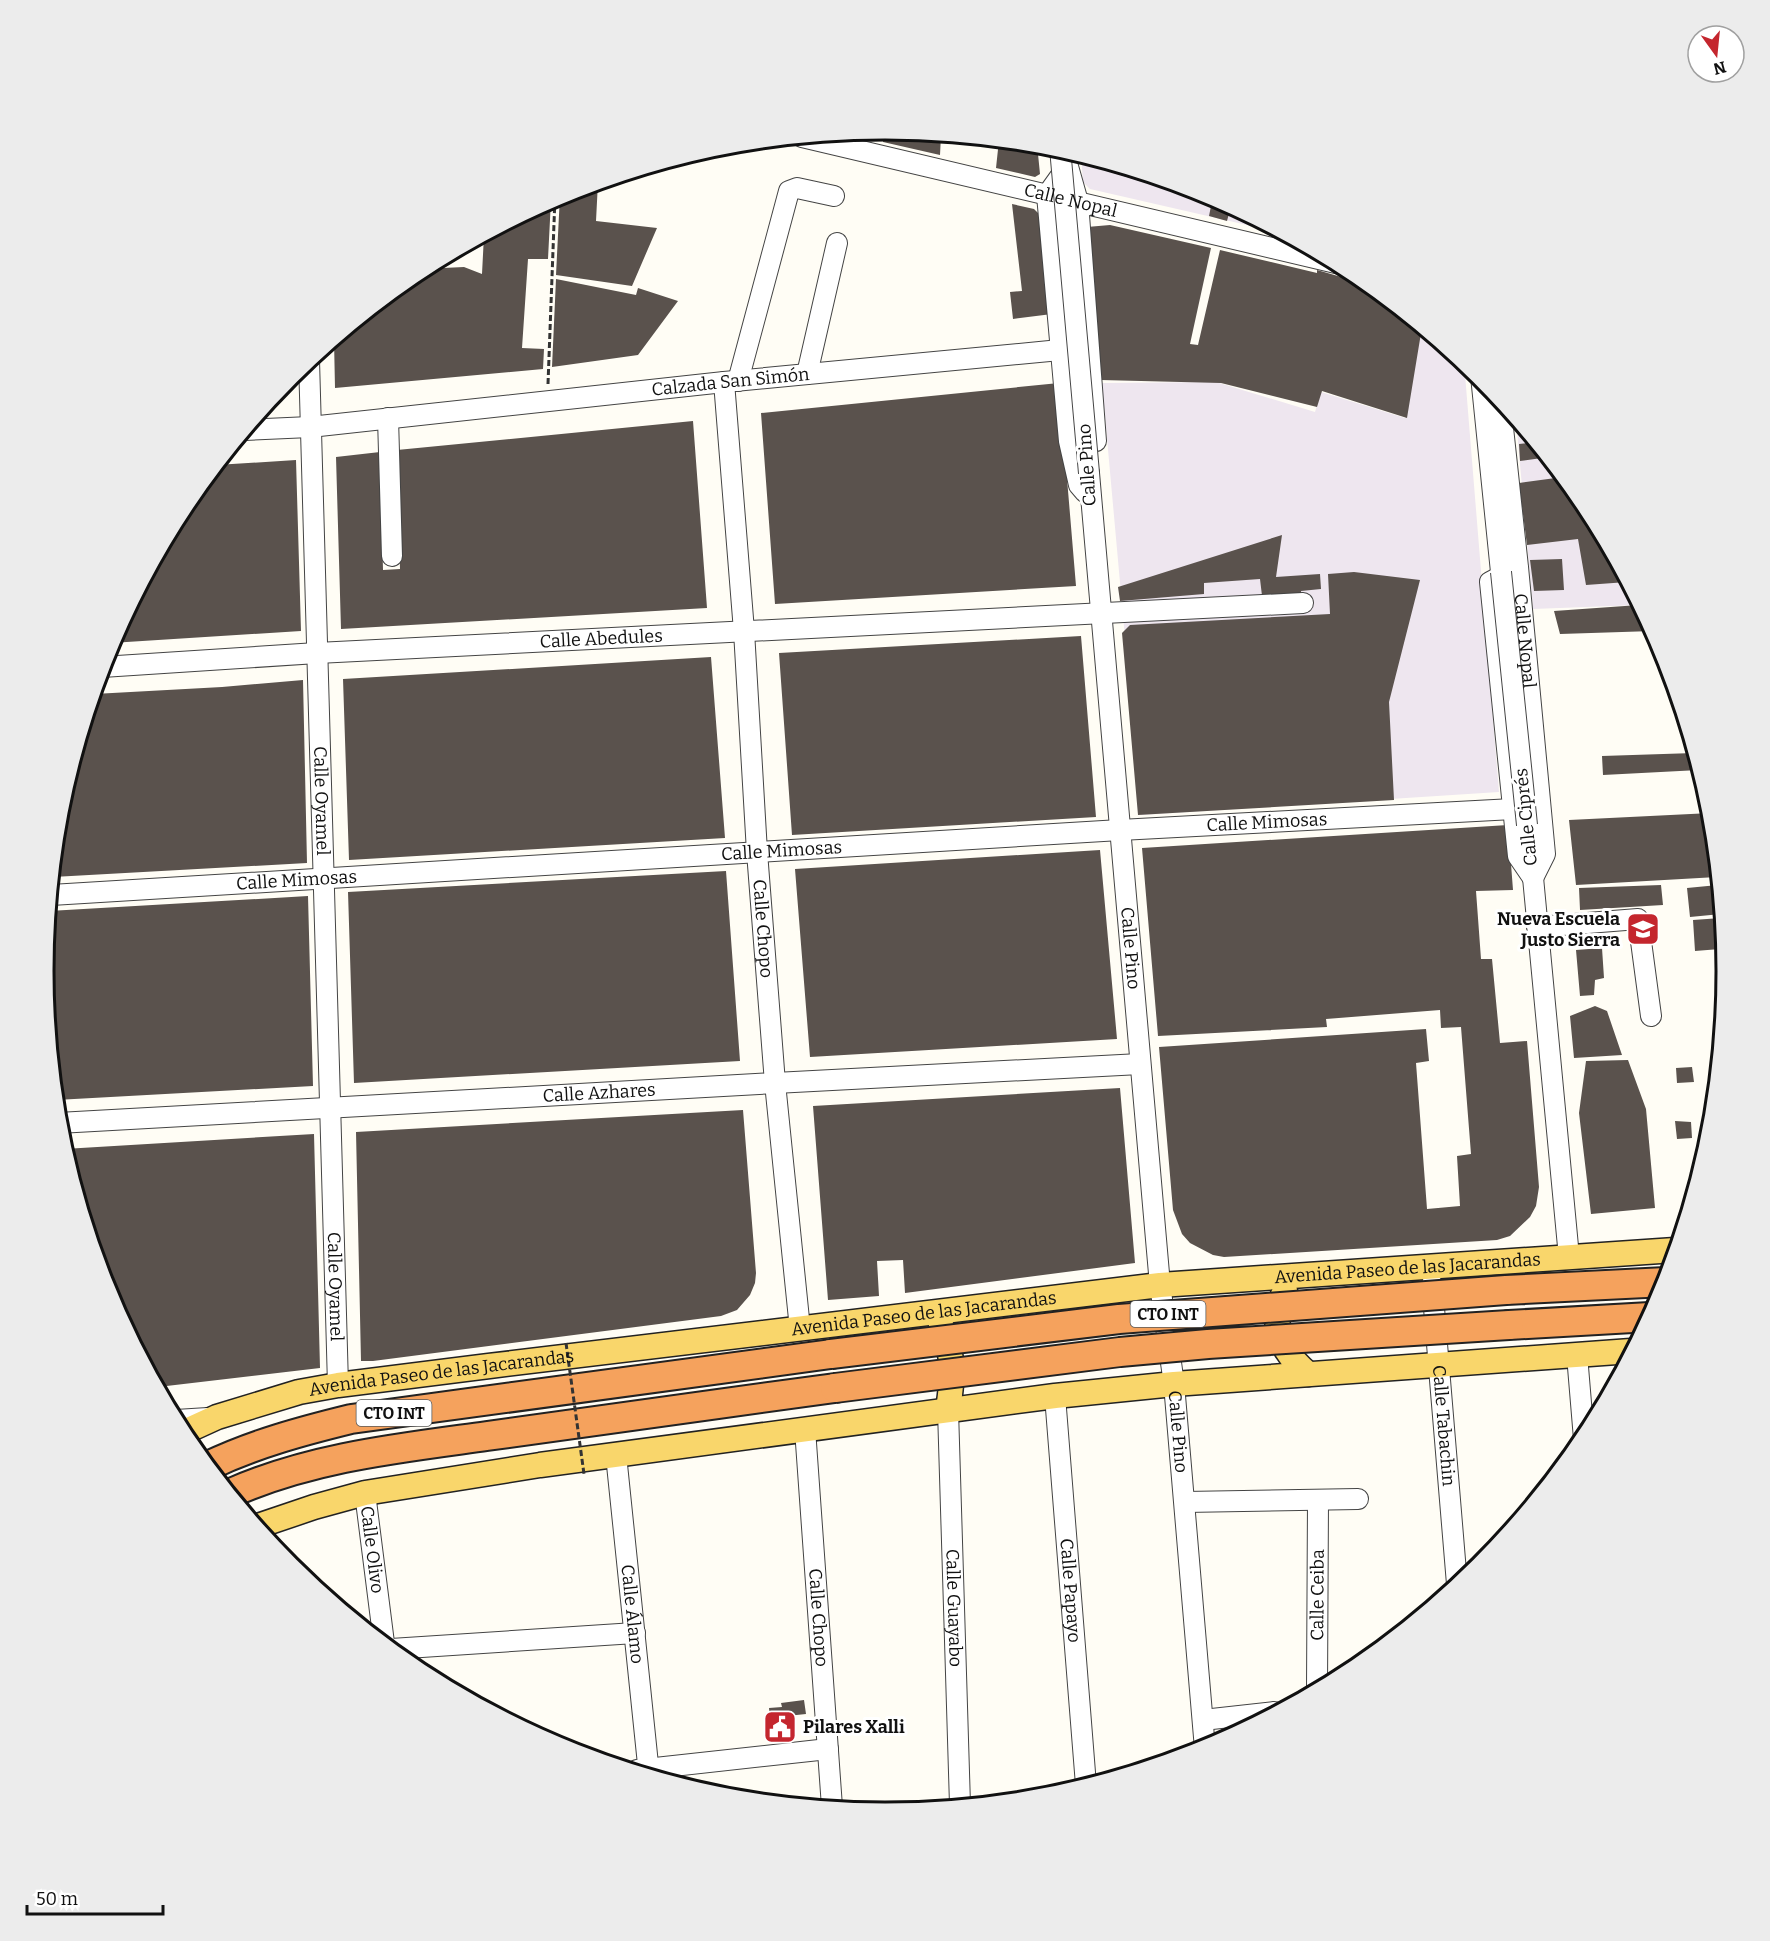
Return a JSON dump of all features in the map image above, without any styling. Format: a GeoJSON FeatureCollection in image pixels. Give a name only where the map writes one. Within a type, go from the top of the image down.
{"type":"FeatureCollection","features":[{"type":"Feature","properties":{"kind":"highway","name":"CTO INT"},"geometry":{"type":"LineString","coordinates":[[216,1462],[282,1437],[351,1419],[831,1354],[1119,1318],[1506,1290],[1655,1283]]}},
{"type":"Feature","properties":{"kind":"highway","name":"CTO INT"},"geometry":{"type":"LineString","coordinates":[[237,1490],[304,1466],[360,1454],[835,1388],[1120,1352],[1208,1344],[1640,1318]]}},
{"type":"Feature","properties":{"kind":"main road","name":"Avenida Paseo de las Jacarandas"},"geometry":{"type":"LineString","coordinates":[[191,1428],[217,1417],[299,1392],[338,1385],[927,1313],[1160,1285],[1667,1251]]}},
{"type":"Feature","properties":{"kind":"main road"},"geometry":{"type":"LineString","coordinates":[[1298,1275],[1281,1298],[1277,1326],[1287,1353],[1308,1374]]}},
{"type":"Feature","properties":{"kind":"main road"},"geometry":{"type":"LineString","coordinates":[[927,1313],[940,1322],[952,1359],[953,1376],[948,1410]]}},
{"type":"Feature","properties":{"kind":"main road"},"geometry":{"type":"LineString","coordinates":[[265,1524],[365,1493],[616,1455],[1055,1396],[1174,1384],[1623,1352]]}},
{"type":"Feature","properties":{"kind":"street","name":"Calle Nopal"},"geometry":{"type":"LineString","coordinates":[[823,142],[1309,257]]}},
{"type":"Feature","properties":{"kind":"street","name":"Calle Pino"},"geometry":{"type":"LineString","coordinates":[[1061,158],[1089,473],[1089,499],[1160,1285],[1174,1384],[1204,1737]]}},
{"type":"Feature","properties":{"kind":"street"},"geometry":{"type":"LineString","coordinates":[[1067,160],[1047,195],[1069,441],[1079,485],[1089,499],[1099,485],[1078,202],[1067,160]]}},
{"type":"Feature","properties":{"kind":"street","name":"Calle Chopo"},"geometry":{"type":"LineString","coordinates":[[800,1329],[775,1083],[758,852],[731,381],[789,191],[797,188],[834,196]]}},
{"type":"Feature","properties":{"kind":"street"},"geometry":{"type":"LineString","coordinates":[[807,374],[837,243]]}},
{"type":"Feature","properties":{"kind":"street","name":"Calzada San Simón"},"geometry":{"type":"LineString","coordinates":[[255,430],[310,427],[731,381],[1060,350]]}},
{"type":"Feature","properties":{"kind":"street","name":"Calle Oyamel"},"geometry":{"type":"LineString","coordinates":[[309,372],[338,1385]]}},
{"type":"Feature","properties":{"kind":"street","name":"Calle Ciprés"},"geometry":{"type":"LineString","coordinates":[[1483,394],[1533,878],[1569,1257]]}},
{"type":"Feature","properties":{"kind":"street","name":"Calle Nopal"},"geometry":{"type":"LineString","coordinates":[[1501,414],[1545,854],[1533,878]]}},
{"type":"Feature","properties":{"kind":"street"},"geometry":{"type":"LineString","coordinates":[[388,418],[392,556]]}},
{"type":"Feature","properties":{"kind":"street"},"geometry":{"type":"LineString","coordinates":[[1518,567],[1490,582],[1518,856],[1533,878]]}},
{"type":"Feature","properties":{"kind":"street","name":"Calle Abedules"},"geometry":{"type":"LineString","coordinates":[[112,666],[317,653],[1303,603]]}},
{"type":"Feature","properties":{"kind":"street","name":"Calle Mimosas"},"geometry":{"type":"LineString","coordinates":[[58,895],[1120,830],[1513,809]]}},
{"type":"Feature","properties":{"kind":"street"},"geometry":{"type":"LineString","coordinates":[[1537,927],[1638,919],[1651,1016]]}},
{"type":"Feature","properties":{"kind":"street","name":"Calle Azhares"},"geometry":{"type":"LineString","coordinates":[[68,1122],[1140,1064]]}},
{"type":"Feature","properties":{"kind":"street","name":"Calle Tabachin"},"geometry":{"type":"LineString","coordinates":[[1430,1267],[1457,1573]]}},
{"type":"Feature","properties":{"kind":"street"},"geometry":{"type":"LineString","coordinates":[[1577,1355],[1583,1422]]}},
{"type":"Feature","properties":{"kind":"street","name":"Calle Papayo"},"geometry":{"type":"LineString","coordinates":[[1055,1396],[1085,1777]]}},
{"type":"Feature","properties":{"kind":"street","name":"Calle Guayabo"},"geometry":{"type":"LineString","coordinates":[[948,1410],[960,1798]]}},
{"type":"Feature","properties":{"kind":"street"},"geometry":{"type":"LineString","coordinates":[[186,1419],[217,1417]]}},
{"type":"Feature","properties":{"kind":"street","name":"Calle Chopo"},"geometry":{"type":"LineString","coordinates":[[805,1429],[832,1800]]}},
{"type":"Feature","properties":{"kind":"street","name":"Calle Álamo"},"geometry":{"type":"LineString","coordinates":[[616,1455],[635,1633],[645,1765]]}},
{"type":"Feature","properties":{"kind":"street","name":"Calle Olivo"},"geometry":{"type":"LineString","coordinates":[[365,1493],[383,1633]]}},
{"type":"Feature","properties":{"kind":"street"},"geometry":{"type":"LineString","coordinates":[[1185,1502],[1358,1499]]}},
{"type":"Feature","properties":{"kind":"street","name":"Calle Ceiba"},"geometry":{"type":"LineString","coordinates":[[1317,1679],[1318,1500]]}},
{"type":"Feature","properties":{"kind":"street"},"geometry":{"type":"LineString","coordinates":[[403,1647],[635,1633]]}},
{"type":"Feature","properties":{"kind":"street"},"geometry":{"type":"LineString","coordinates":[[1203,1720],[1257,1714]]}},
{"type":"Feature","properties":{"kind":"street"},"geometry":{"type":"LineString","coordinates":[[658,1769],[828,1749]]}},
{"type":"Feature","properties":{"kind":"path"},"geometry":{"type":"LineString","coordinates":[[547,401],[555,208]]}},
{"type":"Feature","properties":{"kind":"path"},"geometry":{"type":"LineString","coordinates":[[566,1343],[584,1474]]}},
{"type":"Feature","properties":{"kind":"shaded area"},"geometry":{"type":"Polygon","coordinates":[[[1082,163],[1152,184],[1203,203],[1257,227],[1090,189],[1083,182],[1082,163]]]}},
{"type":"Feature","properties":{"kind":"shaded area"},"geometry":{"type":"Polygon","coordinates":[[[1420,335],[1465,376],[1499,792],[1141,815],[1102,383],[1216,382],[1315,412],[1321,392],[1405,418],[1420,335]]]}},
{"type":"Feature","properties":{"kind":"shaded area"},"geometry":{"type":"Polygon","coordinates":[[[1517,432],[1576,509],[1605,555],[1631,605],[1533,609],[1517,432]]]}},
{"type":"Feature","properties":{"kind":"building"},"geometry":{"type":"Polygon","coordinates":[[[885,140],[941,141],[940,155],[883,142],[885,140]]]}},
{"type":"Feature","properties":{"kind":"building"},"geometry":{"type":"Polygon","coordinates":[[[998,148],[1038,154],[1040,174],[1035,177],[996,168],[998,148]]]}},
{"type":"Feature","properties":{"kind":"building"},"geometry":{"type":"Polygon","coordinates":[[[1089,165],[1100,168],[1140,181],[1089,165]]]}},
{"type":"Feature","properties":{"kind":"building"},"geometry":{"type":"Polygon","coordinates":[[[598,192],[596,221],[657,228],[632,286],[556,275],[559,206],[598,192]]]}},
{"type":"Feature","properties":{"kind":"building"},"geometry":{"type":"Polygon","coordinates":[[[1012,204],[1034,209],[1042,217],[1052,314],[1013,319],[1010,292],[1022,291],[1012,204]]]}},
{"type":"Feature","properties":{"kind":"building"},"geometry":{"type":"Polygon","coordinates":[[[1211,206],[1229,214],[1227,221],[1209,216],[1211,206]]]}},
{"type":"Feature","properties":{"kind":"building"},"geometry":{"type":"Polygon","coordinates":[[[550,210],[548,259],[528,259],[522,348],[544,349],[543,369],[335,388],[334,349],[379,311],[442,268],[464,267],[482,274],[484,243],[550,210]]]}},
{"type":"Feature","properties":{"kind":"building"},"geometry":{"type":"Polygon","coordinates":[[[1110,225],[1211,248],[1190,344],[1198,345],[1220,250],[1343,277],[1391,311],[1421,336],[1407,418],[1322,391],[1317,407],[1221,383],[1101,380],[1087,227],[1110,225]]]}},
{"type":"Feature","properties":{"kind":"building"},"geometry":{"type":"Polygon","coordinates":[[[556,279],[636,295],[638,288],[678,301],[638,355],[552,367],[556,279]]]}},
{"type":"Feature","properties":{"kind":"building"},"geometry":{"type":"Polygon","coordinates":[[[1059,383],[1076,586],[775,604],[761,413],[1059,383]]]}},
{"type":"Feature","properties":{"kind":"building"},"geometry":{"type":"Polygon","coordinates":[[[693,421],[707,608],[341,629],[336,457],[380,452],[383,570],[400,569],[397,450],[693,421]]]}},
{"type":"Feature","properties":{"kind":"building"},"geometry":{"type":"Polygon","coordinates":[[[1526,443],[1539,458],[1520,461],[1519,444],[1526,443]]]}},
{"type":"Feature","properties":{"kind":"building"},"geometry":{"type":"Polygon","coordinates":[[[296,460],[301,631],[122,642],[165,555],[194,509],[227,464],[296,460]]]}},
{"type":"Feature","properties":{"kind":"building"},"geometry":{"type":"Polygon","coordinates":[[[1554,478],[1605,555],[1619,583],[1586,585],[1578,539],[1527,545],[1519,483],[1554,478]]]}},
{"type":"Feature","properties":{"kind":"building"},"geometry":{"type":"Polygon","coordinates":[[[1282,535],[1276,577],[1320,574],[1321,589],[1301,591],[1302,600],[1263,604],[1260,579],[1204,583],[1204,594],[1120,601],[1118,587],[1282,535]]]}},
{"type":"Feature","properties":{"kind":"building"},"geometry":{"type":"Polygon","coordinates":[[[1562,559],[1564,590],[1534,591],[1530,560],[1562,559]]]}},
{"type":"Feature","properties":{"kind":"building"},"geometry":{"type":"Polygon","coordinates":[[[1354,572],[1420,580],[1389,702],[1394,800],[1138,815],[1122,633],[1130,625],[1330,614],[1328,574],[1354,572]]]}},
{"type":"Feature","properties":{"kind":"building"},"geometry":{"type":"Polygon","coordinates":[[[1631,606],[1643,631],[1560,634],[1554,611],[1631,606]]]}},
{"type":"Feature","properties":{"kind":"building"},"geometry":{"type":"Polygon","coordinates":[[[1081,636],[1096,817],[792,835],[779,653],[1081,636]]]}},
{"type":"Feature","properties":{"kind":"building"},"geometry":{"type":"Polygon","coordinates":[[[711,657],[725,838],[349,860],[343,679],[711,657]]]}},
{"type":"Feature","properties":{"kind":"building"},"geometry":{"type":"Polygon","coordinates":[[[303,680],[307,863],[60,877],[70,808],[82,755],[102,694],[303,680]]]}},
{"type":"Feature","properties":{"kind":"building"},"geometry":{"type":"Polygon","coordinates":[[[1687,753],[1691,770],[1603,775],[1602,756],[1687,753]]]}},
{"type":"Feature","properties":{"kind":"building"},"geometry":{"type":"Polygon","coordinates":[[[1701,813],[1710,877],[1576,885],[1569,820],[1701,813]]]}},
{"type":"Feature","properties":{"kind":"building"},"geometry":{"type":"Polygon","coordinates":[[[1508,825],[1513,890],[1476,891],[1481,959],[1492,959],[1500,1043],[1527,1041],[1539,1187],[1536,1206],[1530,1217],[1510,1236],[1497,1240],[1224,1257],[1213,1255],[1190,1243],[1182,1234],[1173,1210],[1159,1047],[1426,1029],[1429,1061],[1416,1063],[1427,1209],[1460,1206],[1457,1156],[1471,1154],[1461,1027],[1441,1028],[1440,1010],[1326,1019],[1327,1027],[1158,1036],[1142,848],[1508,825]]]}},
{"type":"Feature","properties":{"kind":"building"},"geometry":{"type":"Polygon","coordinates":[[[1100,850],[1117,1039],[810,1057],[795,869],[1100,850]]]}},
{"type":"Feature","properties":{"kind":"building"},"geometry":{"type":"Polygon","coordinates":[[[726,871],[740,1061],[354,1083],[348,892],[726,871]]]}},
{"type":"Feature","properties":{"kind":"building"},"geometry":{"type":"Polygon","coordinates":[[[1661,885],[1663,905],[1580,910],[1579,888],[1661,885]]]}},
{"type":"Feature","properties":{"kind":"building"},"geometry":{"type":"Polygon","coordinates":[[[1711,886],[1714,915],[1690,917],[1687,888],[1711,886]]]}},
{"type":"Feature","properties":{"kind":"building"},"geometry":{"type":"Polygon","coordinates":[[[308,896],[313,1086],[64,1100],[56,1025],[54,970],[57,911],[308,896]]]}},
{"type":"Feature","properties":{"kind":"building"},"geometry":{"type":"Polygon","coordinates":[[[1714,918],[1715,949],[1695,951],[1693,920],[1714,918]]]}},
{"type":"Feature","properties":{"kind":"building"},"geometry":{"type":"Polygon","coordinates":[[[1602,948],[1604,978],[1595,980],[1594,995],[1580,996],[1576,950],[1602,948]]]}},
{"type":"Feature","properties":{"kind":"building"},"geometry":{"type":"Polygon","coordinates":[[[1595,1006],[1607,1011],[1622,1055],[1574,1058],[1570,1016],[1595,1006]]]}},
{"type":"Feature","properties":{"kind":"building"},"geometry":{"type":"Polygon","coordinates":[[[1628,1060],[1646,1109],[1655,1208],[1591,1214],[1579,1113],[1586,1061],[1628,1060]]]}},
{"type":"Feature","properties":{"kind":"building"},"geometry":{"type":"Polygon","coordinates":[[[1692,1067],[1694,1082],[1677,1083],[1676,1068],[1692,1067]]]}},
{"type":"Feature","properties":{"kind":"building"},"geometry":{"type":"Polygon","coordinates":[[[1120,1088],[1135,1263],[905,1293],[903,1260],[877,1261],[879,1296],[828,1300],[813,1106],[1120,1088]]]}},
{"type":"Feature","properties":{"kind":"building"},"geometry":{"type":"Polygon","coordinates":[[[743,1110],[756,1273],[750,1295],[737,1310],[721,1316],[361,1361],[356,1132],[743,1110]]]}},
{"type":"Feature","properties":{"kind":"building"},"geometry":{"type":"Polygon","coordinates":[[[1675,1121],[1691,1122],[1692,1138],[1677,1139],[1675,1121]]]}},
{"type":"Feature","properties":{"kind":"building"},"geometry":{"type":"Polygon","coordinates":[[[314,1134],[320,1368],[165,1386],[117,1289],[98,1238],[73,1148],[314,1134]]]}},
{"type":"Feature","properties":{"kind":"building","name":"Pilares Xalli"},"geometry":{"type":"Polygon","coordinates":[[[804,1700],[806,1714],[787,1716],[790,1737],[772,1739],[769,1708],[782,1707],[781,1703],[804,1700]]]}},
{"type":"Feature","properties":{"kind":"place","name":"Nueva Escuela Justo Sierra"},"geometry":{"type":"Point","coordinates":[1643,929]}},
{"type":"Feature","properties":{"kind":"place","name":"Pilares Xalli"},"geometry":{"type":"Point","coordinates":[780,1727]}}]}
